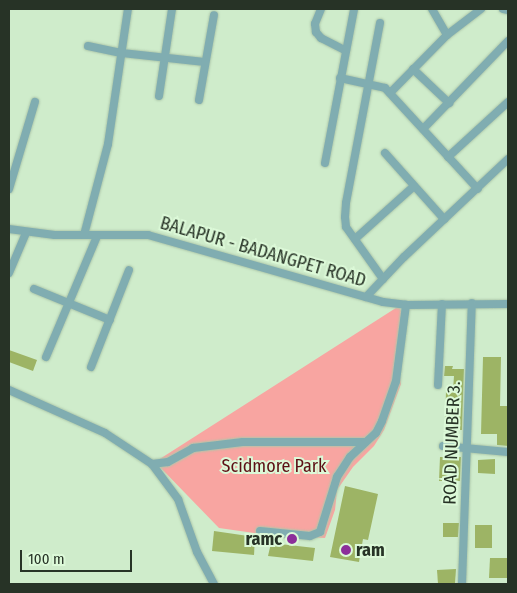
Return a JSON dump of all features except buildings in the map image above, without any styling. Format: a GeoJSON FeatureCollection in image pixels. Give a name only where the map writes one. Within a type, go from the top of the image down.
{"type":"FeatureCollection","features":[{"type":"Feature","properties":{"kind":"street"},"geometry":{"type":"LineString","coordinates":[[84,235],[108,144],[128,9]]}},
{"type":"Feature","properties":{"kind":"street"},"geometry":{"type":"LineString","coordinates":[[159,96],[172,9]]}},
{"type":"Feature","properties":{"kind":"street"},"geometry":{"type":"LineString","coordinates":[[321,9],[315,24],[316,32],[321,38],[346,50]]}},
{"type":"Feature","properties":{"kind":"street"},"geometry":{"type":"LineString","coordinates":[[324,163],[354,9]]}},
{"type":"Feature","properties":{"kind":"street"},"geometry":{"type":"LineString","coordinates":[[432,9],[447,35]]}},
{"type":"Feature","properties":{"kind":"street"},"geometry":{"type":"LineString","coordinates":[[390,93],[447,35],[481,9]]}},
{"type":"Feature","properties":{"kind":"street"},"geometry":{"type":"LineString","coordinates":[[503,9],[508,10]]}},
{"type":"Feature","properties":{"kind":"street"},"geometry":{"type":"LineString","coordinates":[[199,100],[214,15]]}},
{"type":"Feature","properties":{"kind":"street"},"geometry":{"type":"LineString","coordinates":[[380,23],[346,203],[346,226],[383,279]]}},
{"type":"Feature","properties":{"kind":"street"},"geometry":{"type":"LineString","coordinates":[[423,130],[508,42]]}},
{"type":"Feature","properties":{"kind":"street"},"geometry":{"type":"LineString","coordinates":[[88,46],[164,58],[205,62]]}},
{"type":"Feature","properties":{"kind":"street"},"geometry":{"type":"LineString","coordinates":[[413,70],[449,103]]}},
{"type":"Feature","properties":{"kind":"street"},"geometry":{"type":"LineString","coordinates":[[340,78],[385,88],[478,189]]}},
{"type":"Feature","properties":{"kind":"street"},"geometry":{"type":"LineString","coordinates":[[9,189],[35,102]]}},
{"type":"Feature","properties":{"kind":"street"},"geometry":{"type":"LineString","coordinates":[[448,157],[508,102]]}},
{"type":"Feature","properties":{"kind":"street"},"geometry":{"type":"LineString","coordinates":[[385,153],[444,219]]}},
{"type":"Feature","properties":{"kind":"street"},"geometry":{"type":"LineString","coordinates":[[366,297],[444,219],[508,159]]}},
{"type":"Feature","properties":{"kind":"street"},"geometry":{"type":"LineString","coordinates":[[355,239],[414,186]]}},
{"type":"Feature","properties":{"kind":"street","name":"BALAPUR - BADANGPET ROAD"},"geometry":{"type":"LineString","coordinates":[[9,229],[26,233],[96,236],[148,235],[383,302],[406,305],[508,304]]}},
{"type":"Feature","properties":{"kind":"street"},"geometry":{"type":"LineString","coordinates":[[9,273],[26,233]]}},
{"type":"Feature","properties":{"kind":"street"},"geometry":{"type":"LineString","coordinates":[[46,357],[96,236]]}},
{"type":"Feature","properties":{"kind":"street"},"geometry":{"type":"LineString","coordinates":[[91,366],[129,270]]}},
{"type":"Feature","properties":{"kind":"street"},"geometry":{"type":"LineString","coordinates":[[34,289],[110,320]]}},
{"type":"Feature","properties":{"kind":"street","name":"ROAD NUMBER 3."},"geometry":{"type":"LineString","coordinates":[[462,584],[472,303]]}},
{"type":"Feature","properties":{"kind":"street"},"geometry":{"type":"LineString","coordinates":[[438,385],[442,304]]}},
{"type":"Feature","properties":{"kind":"street"},"geometry":{"type":"LineString","coordinates":[[260,531],[310,536],[320,532],[337,477],[350,457],[376,433],[396,381],[406,305]]}},
{"type":"Feature","properties":{"kind":"street"},"geometry":{"type":"LineString","coordinates":[[9,390],[105,433],[150,463],[178,499],[198,552],[214,584]]}},
{"type":"Feature","properties":{"kind":"street"},"geometry":{"type":"LineString","coordinates":[[150,463],[168,462],[193,448],[243,442],[365,442]]}},
{"type":"Feature","properties":{"kind":"street"},"geometry":{"type":"LineString","coordinates":[[443,446],[508,452]]}},
{"type":"Feature","properties":{"kind":"green space","name":"Scidmore Park"},"geometry":{"type":"Polygon","coordinates":[[[399,306],[407,325],[398,360],[401,384],[384,430],[374,446],[353,467],[337,490],[335,510],[325,538],[261,534],[219,528],[155,462],[399,306]]]}},
{"type":"Feature","properties":{"kind":"place","name":"ramc"},"geometry":{"type":"Point","coordinates":[292,539]}},
{"type":"Feature","properties":{"kind":"place","name":"ram"},"geometry":{"type":"Point","coordinates":[346,550]}}]}
